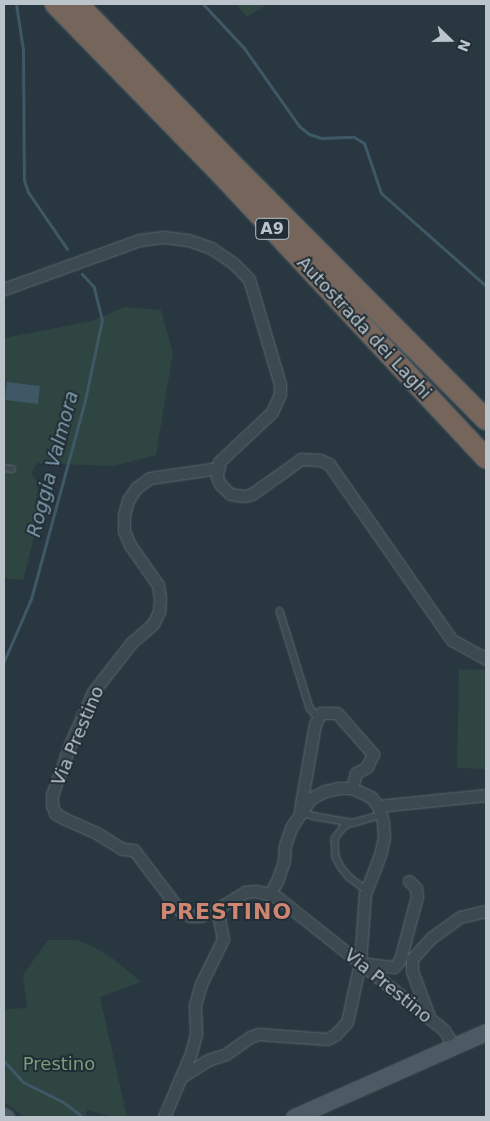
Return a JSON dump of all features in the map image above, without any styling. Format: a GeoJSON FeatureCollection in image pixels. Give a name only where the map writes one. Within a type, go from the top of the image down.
{"type":"FeatureCollection","features":[{"type":"Feature","properties":{"kind":"highway","name":"Autostrada dei Laghi"},"geometry":{"type":"LineString","coordinates":[[55,4],[220,173],[486,458]]}},
{"type":"Feature","properties":{"kind":"highway","name":"Autostrada dei Laghi"},"geometry":{"type":"LineString","coordinates":[[78,4],[230,162],[486,420]]}},
{"type":"Feature","properties":{"kind":"main road"},"geometry":{"type":"LineString","coordinates":[[294,1117],[486,1032]]}},
{"type":"Feature","properties":{"kind":"street"},"geometry":{"type":"LineString","coordinates":[[4,289],[140,240],[164,237],[188,240],[211,248],[232,262],[249,280],[280,384],[280,394],[272,412],[219,462],[217,477],[224,490],[238,496],[252,494],[301,459],[311,458],[329,464],[452,640],[486,658]]}},
{"type":"Feature","properties":{"kind":"street","name":"Via Prestino"},"geometry":{"type":"LineString","coordinates":[[219,468],[150,478],[137,487],[128,500],[124,515],[124,531],[130,546],[158,585],[160,598],[159,612],[153,624],[132,642],[93,692],[71,742],[52,796],[52,805],[55,813],[95,832],[122,849],[134,850],[181,912],[190,916],[200,916],[218,909],[245,892],[270,893],[444,1030],[453,1045]]}},
{"type":"Feature","properties":{"kind":"street"},"geometry":{"type":"LineString","coordinates":[[270,893],[277,881],[284,861],[285,845],[300,811],[315,724],[321,713],[337,712],[373,754],[367,767],[356,773],[352,788]]}},
{"type":"Feature","properties":{"kind":"street"},"geometry":{"type":"LineString","coordinates":[[180,1078],[208,1060],[226,1054],[250,1037],[258,1034],[292,1035],[318,1040],[335,1036],[347,1022],[351,1011],[360,963],[362,918],[366,890],[380,856],[384,837],[380,810],[371,797],[352,788],[325,791],[311,798],[300,811]]}},
{"type":"Feature","properties":{"kind":"street"},"geometry":{"type":"LineString","coordinates":[[380,810],[486,795]]}},
{"type":"Feature","properties":{"kind":"street"},"geometry":{"type":"LineString","coordinates":[[360,963],[394,967],[400,960],[417,896],[416,888],[409,881]]}},
{"type":"Feature","properties":{"kind":"street"},"geometry":{"type":"LineString","coordinates":[[164,1117],[191,1053],[196,1034],[195,1005],[199,991],[223,939],[218,909]]}},
{"type":"Feature","properties":{"kind":"street"},"geometry":{"type":"LineString","coordinates":[[430,1020],[412,971],[412,959],[430,938],[460,917],[486,911]]}},
{"type":"Feature","properties":{"kind":"lane"},"geometry":{"type":"LineString","coordinates":[[4,468],[12,469]]}},
{"type":"Feature","properties":{"kind":"lane"},"geometry":{"type":"LineString","coordinates":[[280,611],[310,708],[318,718]]}},
{"type":"Feature","properties":{"kind":"lane"},"geometry":{"type":"LineString","coordinates":[[366,890],[349,877],[340,867],[336,857],[335,840],[345,826],[380,810]]}},
{"type":"Feature","properties":{"kind":"lane"},"geometry":{"type":"LineString","coordinates":[[300,811],[313,816],[353,823]]}},
{"type":"Feature","properties":{"kind":"green space"},"geometry":{"type":"Polygon","coordinates":[[[235,4],[268,4],[247,17],[235,4]]]}},
{"type":"Feature","properties":{"kind":"green space"},"geometry":{"type":"Polygon","coordinates":[[[124,307],[161,310],[173,353],[156,455],[114,466],[37,463],[31,473],[37,481],[39,518],[23,580],[4,578],[4,338],[92,321],[124,307]]]}},
{"type":"Feature","properties":{"kind":"green space"},"geometry":{"type":"Polygon","coordinates":[[[459,669],[486,670],[486,769],[457,768],[459,669]]]}},
{"type":"Feature","properties":{"kind":"green space","name":"Prestino"},"geometry":{"type":"Polygon","coordinates":[[[48,940],[77,940],[92,946],[111,957],[141,982],[100,997],[127,1117],[114,1117],[87,1110],[85,1117],[25,1117],[4,1102],[4,1009],[27,1008],[23,975],[48,940]]]}},
{"type":"Feature","properties":{"kind":"water"},"geometry":{"type":"Polygon","coordinates":[[[7,382],[40,386],[38,404],[5,400],[7,382]]]}},
{"type":"Feature","properties":{"kind":"waterway","name":"Roggia Valmora"},"geometry":{"type":"LineString","coordinates":[[16,4],[23,50],[24,180],[28,192],[67,249]]}},
{"type":"Feature","properties":{"kind":"waterway"},"geometry":{"type":"LineString","coordinates":[[203,4],[244,48],[299,126],[309,134],[321,138],[354,137],[364,143],[381,193],[486,286]]}},
{"type":"Feature","properties":{"kind":"waterway","name":"Roggia Valmora"},"geometry":{"type":"LineString","coordinates":[[4,661],[31,599],[85,400],[102,320],[94,287],[82,274]]}},
{"type":"Feature","properties":{"kind":"waterway","name":"Roggia Valmora"},"geometry":{"type":"LineString","coordinates":[[4,1061],[23,1082],[63,1102],[80,1115]]}},
{"type":"Feature","properties":{"kind":"district","name":"PRESTINO"},"geometry":{"type":"Point","coordinates":[226,912]}}]}
